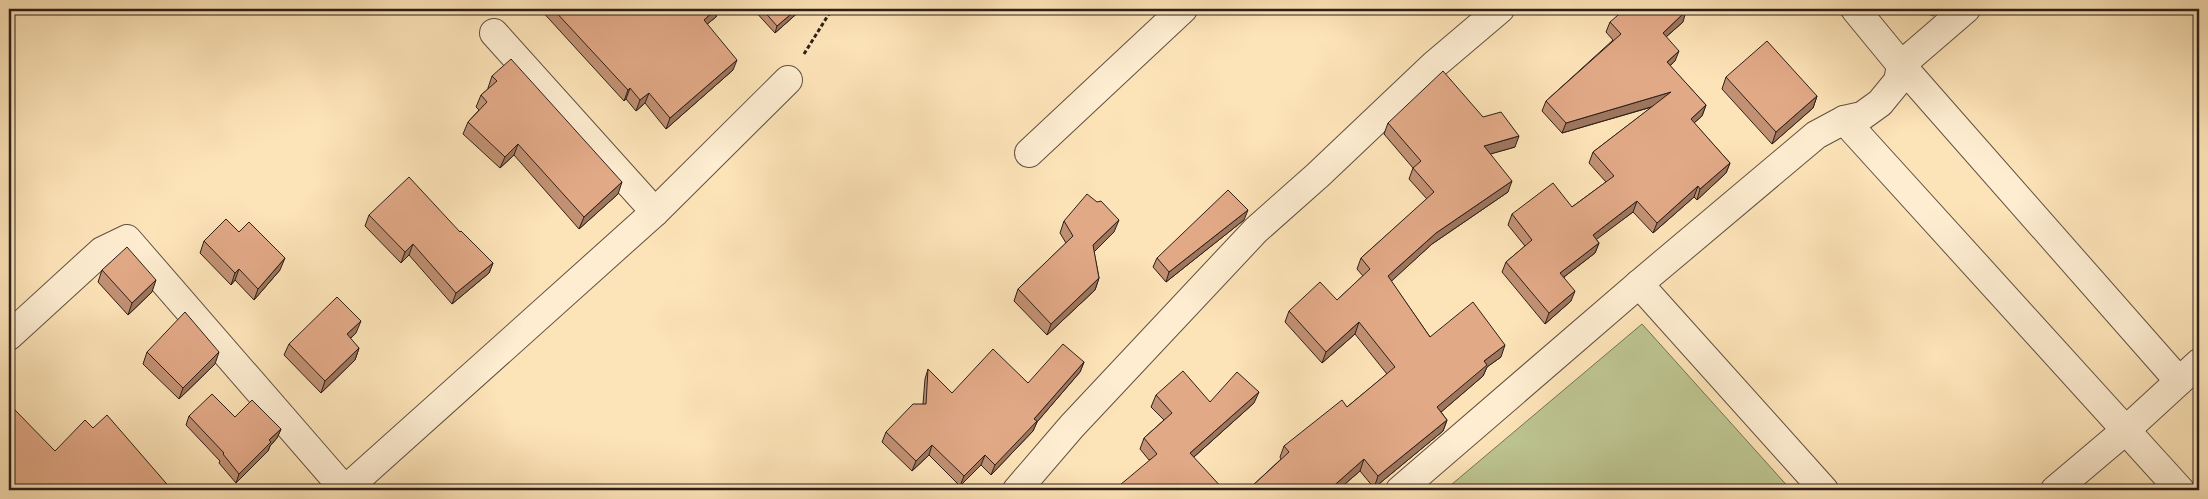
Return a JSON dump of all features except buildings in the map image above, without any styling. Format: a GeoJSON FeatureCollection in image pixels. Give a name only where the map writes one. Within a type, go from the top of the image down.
{"type":"FeatureCollection","features":[{"type":"Feature","properties":{"kind":"street"},"geometry":{"type":"LineString","coordinates":[[1029,153],[1183,9]]}},
{"type":"Feature","properties":{"kind":"street"},"geometry":{"type":"LineString","coordinates":[[1018,490],[1072,426],[1256,230],[1318,175],[1434,65],[1500,9]]}},
{"type":"Feature","properties":{"kind":"street"},"geometry":{"type":"LineString","coordinates":[[1855,9],[1901,65],[2189,372],[2126,430],[2055,490]]}},
{"type":"Feature","properties":{"kind":"street"},"geometry":{"type":"LineString","coordinates":[[1400,490],[1639,284],[1816,135],[1844,120],[1862,116],[1880,103],[1898,81],[1901,65],[1966,9]]}},
{"type":"Feature","properties":{"kind":"street"},"geometry":{"type":"LineString","coordinates":[[494,32],[655,212]]}},
{"type":"Feature","properties":{"kind":"street"},"geometry":{"type":"LineString","coordinates":[[9,336],[102,252],[127,239],[345,490],[655,212],[788,80]]}},
{"type":"Feature","properties":{"kind":"street"},"geometry":{"type":"LineString","coordinates":[[1844,120],[2180,490]]}},
{"type":"Feature","properties":{"kind":"street"},"geometry":{"type":"LineString","coordinates":[[1639,284],[1824,490]]}},
{"type":"Feature","properties":{"kind":"path"},"geometry":{"type":"LineString","coordinates":[[788,80],[832,9]]}},
{"type":"Feature","properties":{"kind":"green space"},"geometry":{"type":"Polygon","coordinates":[[[1923,9],[1945,9],[1933,16],[1923,9]]]}},
{"type":"Feature","properties":{"kind":"green space"},"geometry":{"type":"Polygon","coordinates":[[[1642,324],[1791,490],[1445,490],[1642,324]]]}}]}
